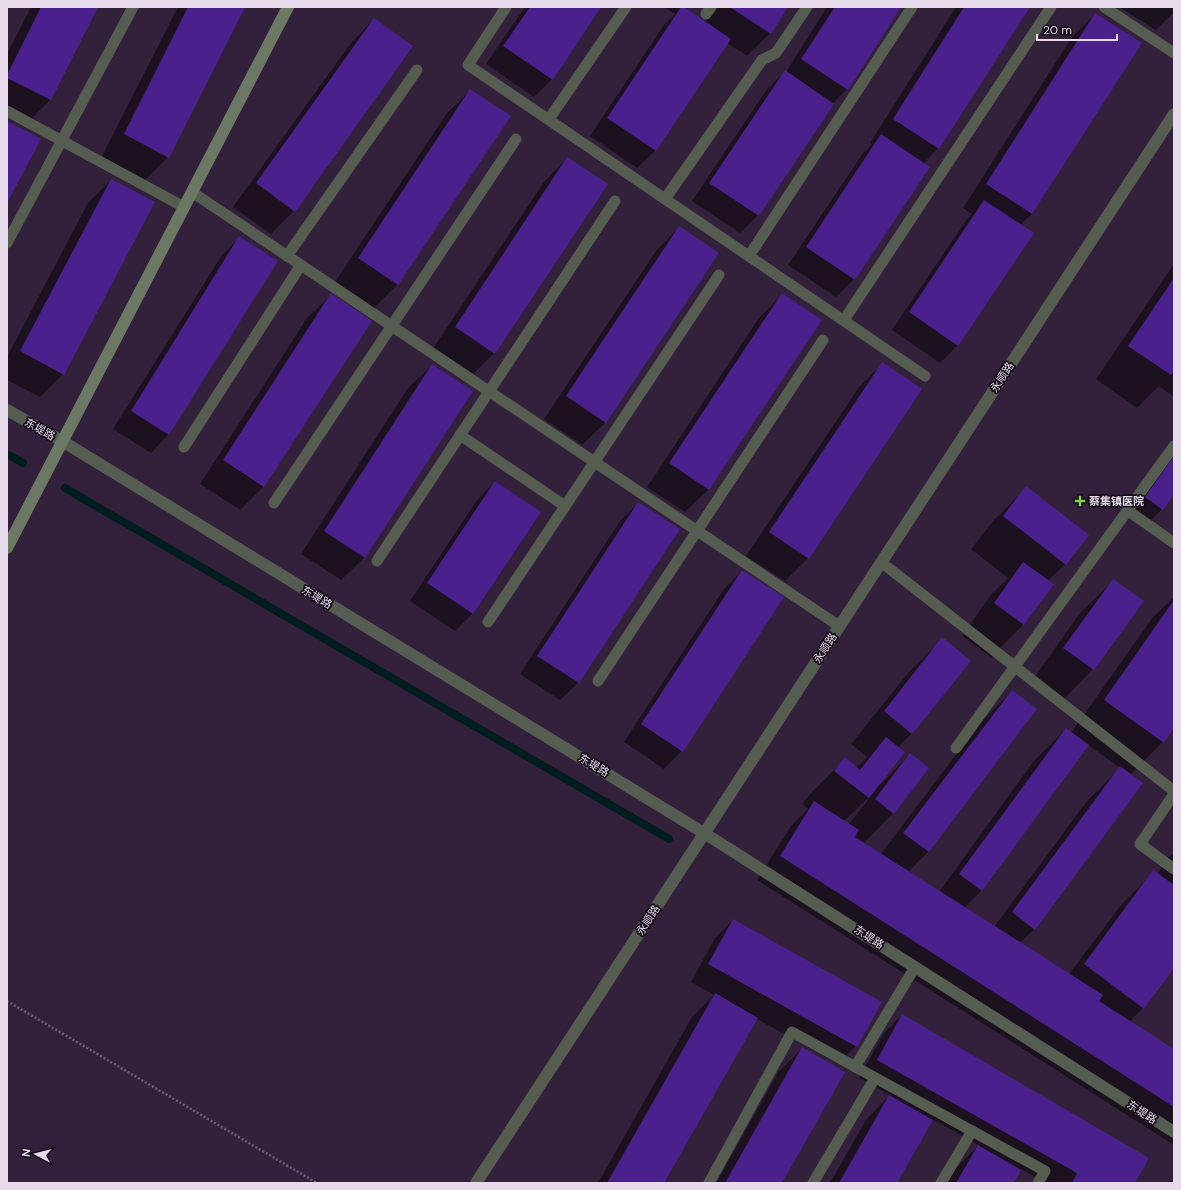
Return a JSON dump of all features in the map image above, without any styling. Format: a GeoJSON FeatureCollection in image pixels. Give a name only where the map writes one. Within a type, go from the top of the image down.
{"type":"FeatureCollection","features":[{"type":"Feature","properties":{"kind":"street"},"geometry":{"type":"LineString","coordinates":[[7,548],[288,7]]}},
{"type":"Feature","properties":{"kind":"street","name":"永顺路"},"geometry":{"type":"LineString","coordinates":[[476,1183],[1174,114]]}},
{"type":"Feature","properties":{"kind":"street","name":"东堤路"},"geometry":{"type":"LineString","coordinates":[[7,410],[62,441],[704,833],[1174,1132]]}},
{"type":"Feature","properties":{"kind":"lane"},"geometry":{"type":"LineString","coordinates":[[7,242],[133,7]]}},
{"type":"Feature","properties":{"kind":"lane"},"geometry":{"type":"LineString","coordinates":[[506,7],[468,65],[925,376]]}},
{"type":"Feature","properties":{"kind":"lane"},"geometry":{"type":"LineString","coordinates":[[549,119],[626,7]]}},
{"type":"Feature","properties":{"kind":"lane"},"geometry":{"type":"LineString","coordinates":[[665,199],[762,60],[776,53],[807,7]]}},
{"type":"Feature","properties":{"kind":"lane"},"geometry":{"type":"LineString","coordinates":[[749,256],[912,7]]}},
{"type":"Feature","properties":{"kind":"lane"},"geometry":{"type":"LineString","coordinates":[[844,320],[1051,7]]}},
{"type":"Feature","properties":{"kind":"lane"},"geometry":{"type":"LineString","coordinates":[[1104,7],[1174,53]]}},
{"type":"Feature","properties":{"kind":"lane"},"geometry":{"type":"LineString","coordinates":[[287,256],[417,70]]}},
{"type":"Feature","properties":{"kind":"lane"},"geometry":{"type":"LineString","coordinates":[[7,111],[184,207]]}},
{"type":"Feature","properties":{"kind":"lane"},"geometry":{"type":"LineString","coordinates":[[274,503],[516,139]]}},
{"type":"Feature","properties":{"kind":"lane"},"geometry":{"type":"LineString","coordinates":[[192,192],[839,626]]}},
{"type":"Feature","properties":{"kind":"lane"},"geometry":{"type":"LineString","coordinates":[[377,561],[615,202]]}},
{"type":"Feature","properties":{"kind":"lane"},"geometry":{"type":"LineString","coordinates":[[184,446],[301,265]]}},
{"type":"Feature","properties":{"kind":"lane"},"geometry":{"type":"LineString","coordinates":[[488,622],[719,275]]}},
{"type":"Feature","properties":{"kind":"lane"},"geometry":{"type":"LineString","coordinates":[[598,681],[823,340]]}},
{"type":"Feature","properties":{"kind":"lane"},"geometry":{"type":"LineString","coordinates":[[460,435],[565,506]]}},
{"type":"Feature","properties":{"kind":"lane"},"geometry":{"type":"LineString","coordinates":[[956,748],[1174,446]]}},
{"type":"Feature","properties":{"kind":"lane"},"geometry":{"type":"LineString","coordinates":[[1127,510],[1174,543]]}},
{"type":"Feature","properties":{"kind":"lane"},"geometry":{"type":"LineString","coordinates":[[881,562],[1174,792],[1140,844],[1174,869]]}},
{"type":"Feature","properties":{"kind":"lane"},"geometry":{"type":"LineString","coordinates":[[856,1067],[915,967]]}},
{"type":"Feature","properties":{"kind":"lane"},"geometry":{"type":"LineString","coordinates":[[709,1183],[792,1032],[1045,1171],[1038,1183]]}},
{"type":"Feature","properties":{"kind":"lane"},"geometry":{"type":"LineString","coordinates":[[813,1183],[875,1078]]}},
{"type":"Feature","properties":{"kind":"lane"},"geometry":{"type":"LineString","coordinates":[[941,1183],[972,1131]]}},
{"type":"Feature","properties":{"kind":"path"},"geometry":{"type":"LineString","coordinates":[[7,1001],[317,1183]]}},
{"type":"Feature","properties":{"kind":"building"},"geometry":{"type":"Polygon","coordinates":[[[41,7],[98,7],[51,100],[7,78],[7,75],[41,7]]]}},
{"type":"Feature","properties":{"kind":"building"},"geometry":{"type":"Polygon","coordinates":[[[188,7],[245,7],[169,158],[124,134],[188,7]]]}},
{"type":"Feature","properties":{"kind":"building"},"geometry":{"type":"Polygon","coordinates":[[[530,7],[601,7],[553,80],[503,46],[530,7]]]}},
{"type":"Feature","properties":{"kind":"building"},"geometry":{"type":"Polygon","coordinates":[[[681,7],[684,7],[731,39],[656,151],[607,118],[681,7]]]}},
{"type":"Feature","properties":{"kind":"building"},"geometry":{"type":"Polygon","coordinates":[[[730,7],[788,7],[771,34],[730,7]]]}},
{"type":"Feature","properties":{"kind":"building"},"geometry":{"type":"Polygon","coordinates":[[[835,7],[901,7],[848,90],[801,59],[835,7]]]}},
{"type":"Feature","properties":{"kind":"building"},"geometry":{"type":"Polygon","coordinates":[[[964,7],[1030,7],[939,149],[893,119],[964,7]]]}},
{"type":"Feature","properties":{"kind":"building"},"geometry":{"type":"Polygon","coordinates":[[[1095,13],[1142,43],[1032,214],[986,184],[1095,13]]]}},
{"type":"Feature","properties":{"kind":"building"},"geometry":{"type":"Polygon","coordinates":[[[374,18],[413,46],[295,212],[256,183],[374,18]]]}},
{"type":"Feature","properties":{"kind":"building"},"geometry":{"type":"Polygon","coordinates":[[[785,70],[834,104],[759,216],[709,183],[785,70]]]}},
{"type":"Feature","properties":{"kind":"building"},"geometry":{"type":"Polygon","coordinates":[[[470,89],[511,116],[398,285],[358,258],[470,89]]]}},
{"type":"Feature","properties":{"kind":"building"},"geometry":{"type":"Polygon","coordinates":[[[7,121],[41,139],[7,203],[7,121]]]}},
{"type":"Feature","properties":{"kind":"building"},"geometry":{"type":"Polygon","coordinates":[[[881,134],[930,167],[855,280],[806,247],[881,134]]]}},
{"type":"Feature","properties":{"kind":"building"},"geometry":{"type":"Polygon","coordinates":[[[567,157],[608,184],[495,354],[455,327],[567,157]]]}},
{"type":"Feature","properties":{"kind":"building"},"geometry":{"type":"Polygon","coordinates":[[[111,179],[155,202],[64,375],[20,351],[111,179]]]}},
{"type":"Feature","properties":{"kind":"building"},"geometry":{"type":"Polygon","coordinates":[[[984,200],[1034,233],[958,346],[909,312],[984,200]]]}},
{"type":"Feature","properties":{"kind":"building"},"geometry":{"type":"Polygon","coordinates":[[[679,226],[719,253],[606,423],[566,396],[679,226]]]}},
{"type":"Feature","properties":{"kind":"building"},"geometry":{"type":"Polygon","coordinates":[[[239,236],[278,261],[169,435],[131,411],[239,236]]]}},
{"type":"Feature","properties":{"kind":"building"},"geometry":{"type":"Polygon","coordinates":[[[1174,278],[1174,371],[1171,375],[1128,346],[1174,278]]]}},
{"type":"Feature","properties":{"kind":"building"},"geometry":{"type":"Polygon","coordinates":[[[331,293],[372,321],[264,487],[223,460],[331,293]]]}},
{"type":"Feature","properties":{"kind":"building"},"geometry":{"type":"Polygon","coordinates":[[[782,293],[822,320],[709,490],[669,463],[782,293]]]}},
{"type":"Feature","properties":{"kind":"building"},"geometry":{"type":"Polygon","coordinates":[[[882,362],[922,389],[809,559],[769,532],[882,362]]]}},
{"type":"Feature","properties":{"kind":"building"},"geometry":{"type":"Polygon","coordinates":[[[432,364],[473,391],[365,558],[324,531],[432,364]]]}},
{"type":"Feature","properties":{"kind":"building"},"geometry":{"type":"Polygon","coordinates":[[[1174,456],[1174,494],[1163,510],[1145,497],[1174,456]]]}},
{"type":"Feature","properties":{"kind":"building"},"geometry":{"type":"Polygon","coordinates":[[[495,481],[541,512],[473,614],[427,583],[495,481]]]}},
{"type":"Feature","properties":{"kind":"building"},"geometry":{"type":"Polygon","coordinates":[[[1026,486],[1089,535],[1066,565],[1003,516],[1026,486]]]}},
{"type":"Feature","properties":{"kind":"building"},"geometry":{"type":"Polygon","coordinates":[[[638,502],[680,529],[579,683],[537,656],[638,502]]]}},
{"type":"Feature","properties":{"kind":"building"},"geometry":{"type":"Polygon","coordinates":[[[1023,562],[1054,584],[1024,625],[994,603],[1023,562]]]}},
{"type":"Feature","properties":{"kind":"building"},"geometry":{"type":"Polygon","coordinates":[[[742,570],[784,597],[683,752],[641,724],[742,570]]]}},
{"type":"Feature","properties":{"kind":"building"},"geometry":{"type":"Polygon","coordinates":[[[1113,579],[1144,601],[1094,670],[1063,648],[1113,579]]]}},
{"type":"Feature","properties":{"kind":"building"},"geometry":{"type":"Polygon","coordinates":[[[1174,600],[1174,728],[1164,743],[1104,700],[1174,600]]]}},
{"type":"Feature","properties":{"kind":"building"},"geometry":{"type":"Polygon","coordinates":[[[942,637],[971,661],[912,734],[884,711],[942,637]]]}},
{"type":"Feature","properties":{"kind":"building"},"geometry":{"type":"Polygon","coordinates":[[[1012,690],[1037,709],[929,852],[903,833],[1012,690]]]}},
{"type":"Feature","properties":{"kind":"building"},"geometry":{"type":"Polygon","coordinates":[[[1066,728],[1089,745],[982,891],[959,874],[1066,728]]]}},
{"type":"Feature","properties":{"kind":"building"},"geometry":{"type":"Polygon","coordinates":[[[886,737],[905,752],[869,798],[834,771],[845,757],[860,770],[886,737]]]}},
{"type":"Feature","properties":{"kind":"building"},"geometry":{"type":"Polygon","coordinates":[[[910,753],[929,768],[894,814],[875,799],[910,753]]]}},
{"type":"Feature","properties":{"kind":"building"},"geometry":{"type":"Polygon","coordinates":[[[1120,766],[1143,783],[1035,930],[1012,912],[1120,766]]]}},
{"type":"Feature","properties":{"kind":"building"},"geometry":{"type":"Polygon","coordinates":[[[814,801],[859,830],[855,837],[1103,995],[1099,1001],[1174,1049],[1174,1107],[780,856],[814,801]]]}},
{"type":"Feature","properties":{"kind":"building"},"geometry":{"type":"Polygon","coordinates":[[[1153,870],[1174,885],[1174,968],[1144,1009],[1084,964],[1153,870]]]}},
{"type":"Feature","properties":{"kind":"building"},"geometry":{"type":"Polygon","coordinates":[[[733,919],[882,1002],[857,1047],[708,964],[733,919]]]}},
{"type":"Feature","properties":{"kind":"building"},"geometry":{"type":"Polygon","coordinates":[[[715,993],[758,1018],[664,1183],[607,1183],[715,993]]]}},
{"type":"Feature","properties":{"kind":"building"},"geometry":{"type":"Polygon","coordinates":[[[902,1014],[1149,1158],[1135,1183],[1072,1183],[1077,1173],[877,1060],[902,1014]]]}},
{"type":"Feature","properties":{"kind":"building"},"geometry":{"type":"Polygon","coordinates":[[[802,1047],[845,1072],[782,1183],[725,1183],[802,1047]]]}},
{"type":"Feature","properties":{"kind":"building"},"geometry":{"type":"Polygon","coordinates":[[[889,1095],[933,1120],[897,1183],[839,1183],[889,1095]]]}},
{"type":"Feature","properties":{"kind":"building"},"geometry":{"type":"Polygon","coordinates":[[[978,1145],[1021,1170],[1014,1183],[956,1183],[978,1145]]]}},
{"type":"Feature","properties":{"kind":"waterway"},"geometry":{"type":"LineString","coordinates":[[7,454],[23,463]]}},
{"type":"Feature","properties":{"kind":"waterway"},"geometry":{"type":"LineString","coordinates":[[65,488],[669,839]]}},
{"type":"Feature","properties":{"kind":"place","name":"蔡集镇医院"},"geometry":{"type":"Point","coordinates":[1080,501]}}]}
